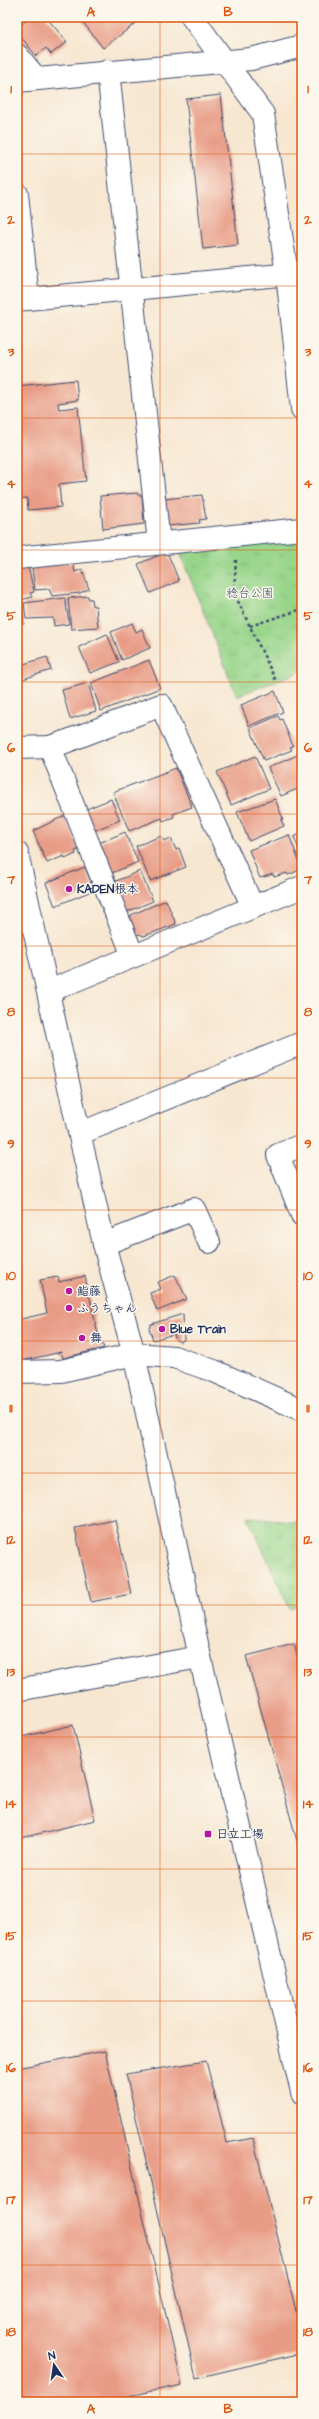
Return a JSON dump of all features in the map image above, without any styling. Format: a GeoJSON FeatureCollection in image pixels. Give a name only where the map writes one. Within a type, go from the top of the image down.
{"type":"FeatureCollection","features":[{"type":"Feature","properties":{"kind":"street"},"geometry":{"type":"LineString","coordinates":[[192,17],[225,60],[263,114],[295,274],[302,409]]}},
{"type":"Feature","properties":{"kind":"street"},"geometry":{"type":"LineString","coordinates":[[17,55],[26,79],[225,60],[251,59],[302,46]]}},
{"type":"Feature","properties":{"kind":"street"},"geometry":{"type":"LineString","coordinates":[[108,71],[159,543]]}},
{"type":"Feature","properties":{"kind":"street"},"geometry":{"type":"LineString","coordinates":[[17,194],[22,299],[295,274]]}},
{"type":"Feature","properties":{"kind":"street"},"geometry":{"type":"LineString","coordinates":[[17,558],[302,529]]}},
{"type":"Feature","properties":{"kind":"street"},"geometry":{"type":"LineString","coordinates":[[17,748],[50,747],[161,705],[252,905]]}},
{"type":"Feature","properties":{"kind":"street"},"geometry":{"type":"LineString","coordinates":[[50,747],[133,956]]}},
{"type":"Feature","properties":{"kind":"street"},"geometry":{"type":"LineString","coordinates":[[17,853],[23,911],[49,994],[104,1244],[134,1354],[200,1657],[302,2092]]}},
{"type":"Feature","properties":{"kind":"street"},"geometry":{"type":"LineString","coordinates":[[49,994],[59,987],[252,905],[302,887]]}},
{"type":"Feature","properties":{"kind":"street"},"geometry":{"type":"LineString","coordinates":[[80,1133],[302,1043]]}},
{"type":"Feature","properties":{"kind":"street"},"geometry":{"type":"LineString","coordinates":[[302,1145],[278,1155],[302,1215]]}},
{"type":"Feature","properties":{"kind":"street"},"geometry":{"type":"LineString","coordinates":[[104,1244],[194,1209],[209,1242]]}},
{"type":"Feature","properties":{"kind":"street"},"geometry":{"type":"LineString","coordinates":[[17,1372],[61,1371],[134,1354],[174,1357],[214,1371],[302,1410]]}},
{"type":"Feature","properties":{"kind":"street"},"geometry":{"type":"LineString","coordinates":[[17,1690],[200,1657]]}},
{"type":"Feature","properties":{"kind":"path"},"geometry":{"type":"LineString","coordinates":[[236,535],[234,593],[276,681]]}},
{"type":"Feature","properties":{"kind":"path"},"geometry":{"type":"LineString","coordinates":[[250,626],[302,609]]}},
{"type":"Feature","properties":{"kind":"green space","name":"稔台公園"},"geometry":{"type":"Polygon","coordinates":[[[302,536],[302,671],[237,696],[178,548],[302,536]]]}},
{"type":"Feature","properties":{"kind":"green space"},"geometry":{"type":"Polygon","coordinates":[[[248,1517],[302,1522],[302,1603],[290,1609],[248,1517]]]}},
{"type":"Feature","properties":{"kind":"building"},"geometry":{"type":"Polygon","coordinates":[[[17,17],[27,17],[19,23],[17,17]]]}},
{"type":"Feature","properties":{"kind":"building"},"geometry":{"type":"Polygon","coordinates":[[[31,17],[46,17],[67,42],[51,54],[46,48],[36,56],[17,32],[17,28],[31,17]]]}},
{"type":"Feature","properties":{"kind":"building"},"geometry":{"type":"Polygon","coordinates":[[[79,17],[144,17],[103,48],[79,17]]]}},
{"type":"Feature","properties":{"kind":"building"},"geometry":{"type":"Polygon","coordinates":[[[221,95],[238,245],[203,249],[186,99],[221,95]]]}},
{"type":"Feature","properties":{"kind":"building"},"geometry":{"type":"Polygon","coordinates":[[[76,380],[78,400],[58,403],[59,409],[78,407],[86,481],[59,484],[61,507],[28,510],[27,498],[17,499],[17,414],[22,413],[21,406],[17,406],[17,386],[76,380]]]}},
{"type":"Feature","properties":{"kind":"building"},"geometry":{"type":"Polygon","coordinates":[[[137,493],[138,495],[142,495],[144,524],[103,529],[100,496],[137,493]]]}},
{"type":"Feature","properties":{"kind":"building"},"geometry":{"type":"Polygon","coordinates":[[[202,495],[206,519],[199,520],[200,523],[167,526],[164,499],[202,495]]]}},
{"type":"Feature","properties":{"kind":"building"},"geometry":{"type":"Polygon","coordinates":[[[167,552],[179,581],[150,593],[138,564],[167,552]]]}},
{"type":"Feature","properties":{"kind":"building"},"geometry":{"type":"Polygon","coordinates":[[[73,562],[75,572],[82,569],[89,589],[80,593],[52,596],[49,589],[35,590],[32,567],[73,562]]]}},
{"type":"Feature","properties":{"kind":"building"},"geometry":{"type":"Polygon","coordinates":[[[28,566],[34,592],[30,593],[32,597],[20,600],[19,595],[17,596],[17,569],[28,566]]]}},
{"type":"Feature","properties":{"kind":"building"},"geometry":{"type":"Polygon","coordinates":[[[88,596],[89,599],[92,599],[93,606],[96,606],[98,627],[71,629],[68,598],[88,596]]]}},
{"type":"Feature","properties":{"kind":"building"},"geometry":{"type":"Polygon","coordinates":[[[65,598],[69,624],[54,626],[53,618],[26,619],[24,603],[65,598]]]}},
{"type":"Feature","properties":{"kind":"building"},"geometry":{"type":"Polygon","coordinates":[[[17,605],[22,605],[24,624],[17,624],[17,605]]]}},
{"type":"Feature","properties":{"kind":"building"},"geometry":{"type":"Polygon","coordinates":[[[132,623],[136,632],[142,629],[150,648],[122,660],[111,632],[132,623]]]}},
{"type":"Feature","properties":{"kind":"building"},"geometry":{"type":"Polygon","coordinates":[[[107,634],[119,662],[90,673],[79,647],[107,634]]]}},
{"type":"Feature","properties":{"kind":"building"},"geometry":{"type":"Polygon","coordinates":[[[47,657],[51,670],[17,681],[17,666],[47,657]]]}},
{"type":"Feature","properties":{"kind":"building"},"geometry":{"type":"Polygon","coordinates":[[[149,660],[160,688],[101,711],[91,683],[149,660]]]}},
{"type":"Feature","properties":{"kind":"building"},"geometry":{"type":"Polygon","coordinates":[[[88,683],[96,711],[70,719],[62,690],[88,683]]]}},
{"type":"Feature","properties":{"kind":"building"},"geometry":{"type":"Polygon","coordinates":[[[275,691],[283,712],[249,726],[241,705],[275,691]]]}},
{"type":"Feature","properties":{"kind":"building"},"geometry":{"type":"Polygon","coordinates":[[[278,716],[280,720],[282,719],[293,746],[290,748],[292,750],[264,761],[250,728],[278,716]]]}},
{"type":"Feature","properties":{"kind":"building"},"geometry":{"type":"Polygon","coordinates":[[[302,753],[302,787],[281,796],[268,768],[302,753]]]}},
{"type":"Feature","properties":{"kind":"building"},"geometry":{"type":"Polygon","coordinates":[[[255,756],[269,789],[231,805],[217,772],[255,756]]]}},
{"type":"Feature","properties":{"kind":"building"},"geometry":{"type":"Polygon","coordinates":[[[176,768],[192,807],[173,814],[174,817],[163,821],[162,818],[129,831],[113,792],[176,768]]]}},
{"type":"Feature","properties":{"kind":"building"},"geometry":{"type":"Polygon","coordinates":[[[111,799],[120,820],[93,831],[84,810],[111,799]]]}},
{"type":"Feature","properties":{"kind":"building"},"geometry":{"type":"Polygon","coordinates":[[[275,799],[283,819],[281,820],[284,826],[249,841],[237,812],[275,799]]]}},
{"type":"Feature","properties":{"kind":"building"},"geometry":{"type":"Polygon","coordinates":[[[66,815],[79,850],[75,851],[76,854],[65,859],[64,856],[47,863],[33,831],[66,815]]]}},
{"type":"Feature","properties":{"kind":"building"},"geometry":{"type":"Polygon","coordinates":[[[125,832],[138,862],[112,873],[99,843],[125,832]]]}},
{"type":"Feature","properties":{"kind":"building"},"geometry":{"type":"Polygon","coordinates":[[[302,833],[302,857],[294,837],[302,833]]]}},
{"type":"Feature","properties":{"kind":"building"},"geometry":{"type":"Polygon","coordinates":[[[289,835],[302,869],[288,875],[287,873],[274,877],[273,874],[260,878],[249,850],[289,835]]]}},
{"type":"Feature","properties":{"kind":"building"},"geometry":{"type":"Polygon","coordinates":[[[161,836],[164,841],[171,838],[176,850],[179,848],[186,867],[150,881],[136,846],[161,836]]]}},
{"type":"Feature","properties":{"kind":"building"},"geometry":{"type":"Polygon","coordinates":[[[85,867],[94,890],[55,906],[46,883],[85,867]]]}},
{"type":"Feature","properties":{"kind":"building"},"geometry":{"type":"Polygon","coordinates":[[[140,871],[153,901],[127,912],[114,882],[140,871]]]}},
{"type":"Feature","properties":{"kind":"building"},"geometry":{"type":"Polygon","coordinates":[[[166,900],[176,924],[144,936],[139,934],[134,936],[127,919],[131,917],[131,915],[166,900]]]}},
{"type":"Feature","properties":{"kind":"building"},"geometry":{"type":"Polygon","coordinates":[[[175,1275],[187,1299],[157,1311],[150,1293],[161,1289],[158,1282],[175,1275]]]}},
{"type":"Feature","properties":{"kind":"building"},"geometry":{"type":"Polygon","coordinates":[[[85,1276],[100,1343],[102,1343],[104,1348],[63,1358],[61,1352],[22,1361],[21,1357],[17,1358],[17,1320],[47,1313],[40,1280],[58,1277],[59,1282],[85,1276]]]}},
{"type":"Feature","properties":{"kind":"building"},"geometry":{"type":"Polygon","coordinates":[[[183,1314],[184,1340],[180,1342],[176,1340],[174,1334],[153,1340],[149,1328],[151,1324],[183,1314]]]}},
{"type":"Feature","properties":{"kind":"building"},"geometry":{"type":"Polygon","coordinates":[[[115,1520],[131,1594],[91,1602],[75,1528],[115,1520]]]}},
{"type":"Feature","properties":{"kind":"building"},"geometry":{"type":"Polygon","coordinates":[[[294,1644],[302,1674],[302,1859],[246,1656],[294,1644]]]}},
{"type":"Feature","properties":{"kind":"building"},"geometry":{"type":"Polygon","coordinates":[[[73,1725],[95,1820],[17,1839],[17,1738],[73,1725]]]}},
{"type":"Feature","properties":{"kind":"building"},"geometry":{"type":"Polygon","coordinates":[[[105,2051],[182,2385],[98,2402],[17,2402],[17,2068],[105,2051]]]}},
{"type":"Feature","properties":{"kind":"building"},"geometry":{"type":"Polygon","coordinates":[[[206,2061],[227,2143],[253,2138],[302,2335],[302,2353],[196,2378],[126,2074],[206,2061]]]}},
{"type":"Feature","properties":{"kind":"place","name":"KADEN根本"},"geometry":{"type":"Point","coordinates":[69,889]}},
{"type":"Feature","properties":{"kind":"place","name":"鮨藤"},"geometry":{"type":"Point","coordinates":[69,1291]}},
{"type":"Feature","properties":{"kind":"place","name":"ふうちゃん"},"geometry":{"type":"Point","coordinates":[69,1308]}},
{"type":"Feature","properties":{"kind":"place","name":"Blue Train"},"geometry":{"type":"Point","coordinates":[162,1329]}},
{"type":"Feature","properties":{"kind":"place","name":"舞"},"geometry":{"type":"Point","coordinates":[82,1338]}},
{"type":"Feature","properties":{"kind":"place","name":"日立工場"},"geometry":{"type":"Point","coordinates":[208,1834]}}]}
